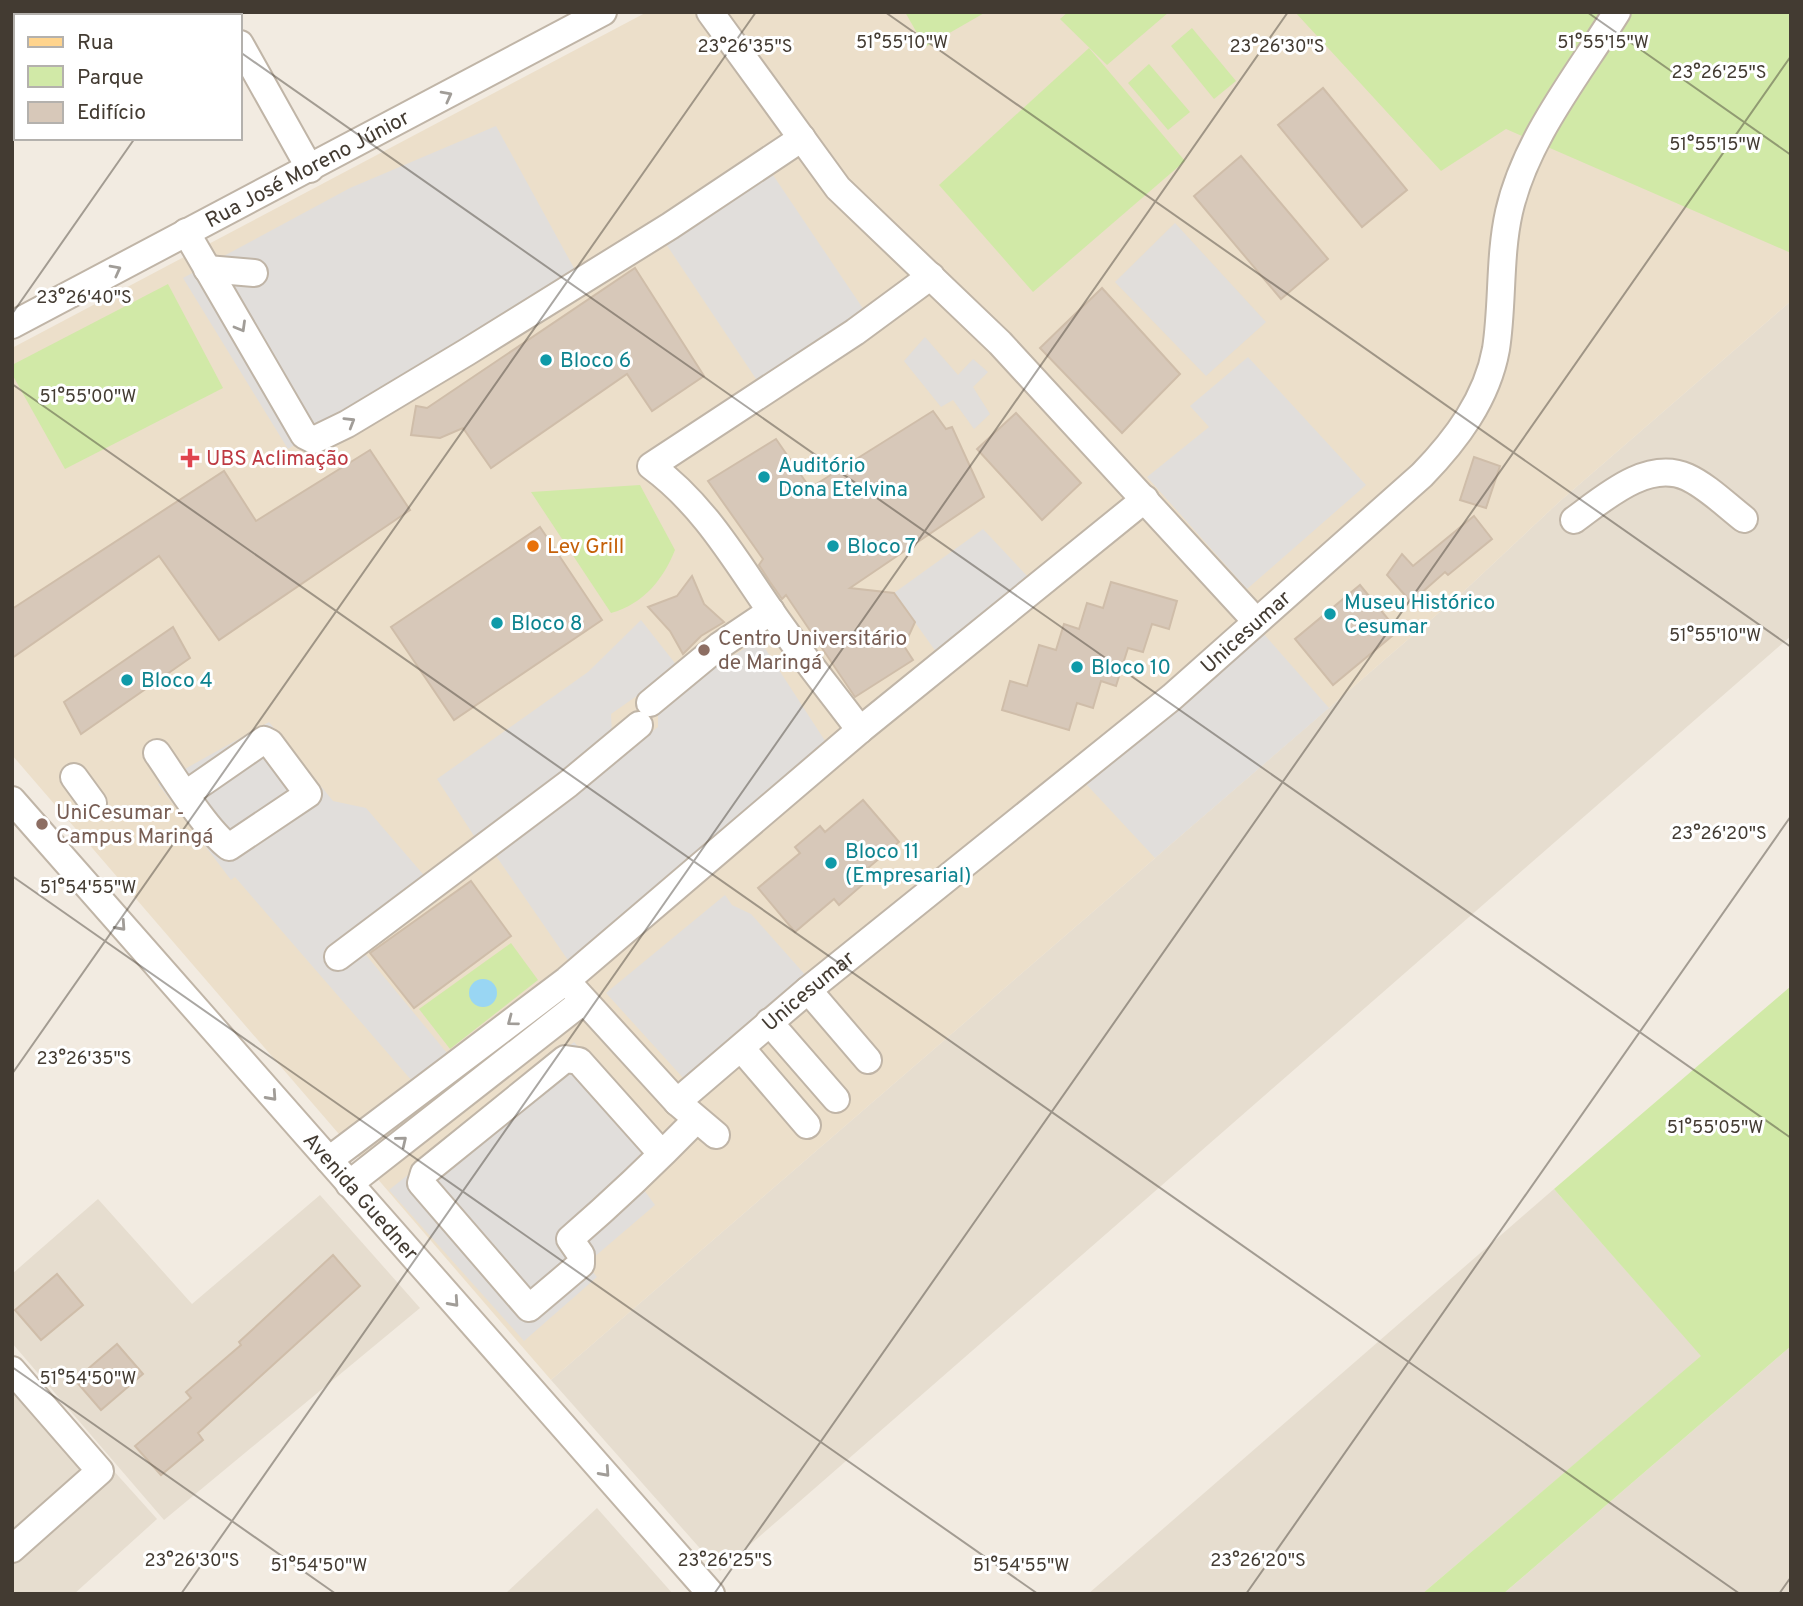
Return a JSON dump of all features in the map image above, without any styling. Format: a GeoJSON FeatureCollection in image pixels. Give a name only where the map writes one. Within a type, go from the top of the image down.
{"type":"FeatureCollection","features":[{"type":"Feature","properties":{"kind":"street","name":"Rua José Moreno Júnior"},"geometry":{"type":"LineString","coordinates":[[15,328],[186,232],[310,169],[603,12]]}},
{"type":"Feature","properties":{"kind":"street"},"geometry":{"type":"LineString","coordinates":[[710,12],[838,188],[1000,343],[1255,620]]}},
{"type":"Feature","properties":{"kind":"street","name":"Unicesumar"},"geometry":{"type":"LineString","coordinates":[[677,1102],[808,990],[1172,696],[1422,475],[1452,444],[1477,404],[1496,351],[1502,263],[1509,211],[1546,122],[1617,12]]}},
{"type":"Feature","properties":{"kind":"street"},"geometry":{"type":"LineString","coordinates":[[242,48],[310,169]]}},
{"type":"Feature","properties":{"kind":"street"},"geometry":{"type":"LineString","coordinates":[[186,232],[304,435],[314,440],[384,401],[670,226],[802,138]]}},
{"type":"Feature","properties":{"kind":"street"},"geometry":{"type":"LineString","coordinates":[[206,268],[254,273]]}},
{"type":"Feature","properties":{"kind":"street"},"geometry":{"type":"LineString","coordinates":[[860,730],[771,611],[721,537],[673,482],[652,466],[855,332],[931,276]]}},
{"type":"Feature","properties":{"kind":"street"},"geometry":{"type":"LineString","coordinates":[[1574,520],[1618,488],[1647,476],[1669,473],[1686,476],[1744,519]]}},
{"type":"Feature","properties":{"kind":"street"},"geometry":{"type":"LineString","coordinates":[[329,1160],[567,980],[860,730],[1145,499]]}},
{"type":"Feature","properties":{"kind":"street"},"geometry":{"type":"LineString","coordinates":[[338,957],[568,784],[719,646],[771,611]]}},
{"type":"Feature","properties":{"kind":"street"},"geometry":{"type":"LineString","coordinates":[[157,753],[186,794]]}},
{"type":"Feature","properties":{"kind":"street"},"geometry":{"type":"LineString","coordinates":[[74,777],[93,803]]}},
{"type":"Feature","properties":{"kind":"street","name":"Avenida Guedner"},"geometry":{"type":"LineString","coordinates":[[12,800],[711,1594]]}},
{"type":"Feature","properties":{"kind":"street"},"geometry":{"type":"LineString","coordinates":[[567,980],[583,1001],[677,1102],[706,1128],[662,1154],[570,1239],[581,1255],[581,1264],[529,1308],[421,1183],[424,1173],[565,1059],[579,1061],[662,1154]]}},
{"type":"Feature","properties":{"kind":"street"},"geometry":{"type":"LineString","coordinates":[[808,990],[868,1060]]}},
{"type":"Feature","properties":{"kind":"street"},"geometry":{"type":"LineString","coordinates":[[349,1184],[583,1001]]}},
{"type":"Feature","properties":{"kind":"street"},"geometry":{"type":"LineString","coordinates":[[769,1022],[836,1099]]}},
{"type":"Feature","properties":{"kind":"street"},"geometry":{"type":"LineString","coordinates":[[741,1048],[807,1125]]}},
{"type":"Feature","properties":{"kind":"street"},"geometry":{"type":"LineString","coordinates":[[421,1089],[439,1111]]}},
{"type":"Feature","properties":{"kind":"street"},"geometry":{"type":"LineString","coordinates":[[12,1370],[100,1471],[12,1549]]}},
{"type":"Feature","properties":{"kind":"shaded area","name":"Centro Universitário de Maringá"},"geometry":{"type":"Polygon","coordinates":[[[647,12],[1354,12],[1791,250],[1791,301],[1559,502],[1463,592],[551,1380],[12,755],[12,348],[647,12]]]}},
{"type":"Feature","properties":{"kind":"shaded area"},"geometry":{"type":"Polygon","coordinates":[[[496,126],[575,270],[288,449],[183,278],[350,188],[496,126]]]}},
{"type":"Feature","properties":{"kind":"shaded area"},"geometry":{"type":"Polygon","coordinates":[[[773,175],[864,310],[760,385],[666,244],[773,175]]]}},
{"type":"Feature","properties":{"kind":"shaded area"},"geometry":{"type":"Polygon","coordinates":[[[1175,223],[1266,322],[1206,376],[1115,282],[1175,223]]]}},
{"type":"Feature","properties":{"kind":"shaded area"},"geometry":{"type":"Polygon","coordinates":[[[1791,301],[1791,636],[720,1571],[551,1380],[1463,592],[1559,502],[1791,301]]]}},
{"type":"Feature","properties":{"kind":"shaded area"},"geometry":{"type":"Polygon","coordinates":[[[925,337],[958,375],[973,359],[988,372],[973,387],[990,414],[974,429],[953,400],[941,407],[904,361],[925,337]]]}},
{"type":"Feature","properties":{"kind":"shaded area"},"geometry":{"type":"Polygon","coordinates":[[[1248,357],[1366,485],[1247,589],[1147,477],[1209,427],[1190,406],[1248,357]]]}},
{"type":"Feature","properties":{"kind":"shaded area"},"geometry":{"type":"Polygon","coordinates":[[[983,529],[1029,578],[939,656],[894,593],[983,529]]]}},
{"type":"Feature","properties":{"kind":"shaded area"},"geometry":{"type":"Polygon","coordinates":[[[641,620],[678,667],[611,714],[612,735],[476,839],[437,779],[588,672],[641,620]]]}},
{"type":"Feature","properties":{"kind":"shaded area"},"geometry":{"type":"Polygon","coordinates":[[[1263,633],[1329,708],[1155,858],[1086,784],[1263,633]]]}},
{"type":"Feature","properties":{"kind":"shaded area"},"geometry":{"type":"Polygon","coordinates":[[[759,639],[829,747],[572,966],[494,853],[658,727],[658,705],[759,639]]]}},
{"type":"Feature","properties":{"kind":"shaded area"},"geometry":{"type":"Polygon","coordinates":[[[269,722],[333,801],[366,808],[428,880],[352,938],[447,1053],[412,1081],[235,877],[231,880],[158,784],[269,722]]]}},
{"type":"Feature","properties":{"kind":"shaded area"},"geometry":{"type":"Polygon","coordinates":[[[725,895],[732,905],[751,914],[808,978],[685,1080],[606,993],[725,895]]]}},
{"type":"Feature","properties":{"kind":"shaded area"},"geometry":{"type":"Polygon","coordinates":[[[574,1042],[677,1157],[644,1190],[655,1205],[586,1264],[597,1277],[524,1341],[389,1190],[574,1042]]]}},
{"type":"Feature","properties":{"kind":"shaded area"},"geometry":{"type":"Polygon","coordinates":[[[1554,1189],[1702,1356],[1422,1594],[1088,1594],[1554,1189]]]}},
{"type":"Feature","properties":{"kind":"shaded area"},"geometry":{"type":"Polygon","coordinates":[[[320,1195],[420,1308],[164,1520],[12,1343],[12,1274],[98,1199],[192,1304],[320,1195]]]}},
{"type":"Feature","properties":{"kind":"shaded area"},"geometry":{"type":"Polygon","coordinates":[[[1791,1346],[1791,1594],[1503,1594],[1791,1346]]]}},
{"type":"Feature","properties":{"kind":"shaded area"},"geometry":{"type":"Polygon","coordinates":[[[12,1358],[157,1519],[74,1594],[12,1594],[12,1358]]]}},
{"type":"Feature","properties":{"kind":"shaded area"},"geometry":{"type":"Polygon","coordinates":[[[597,1508],[673,1594],[505,1594],[597,1508]]]}},
{"type":"Feature","properties":{"kind":"green space"},"geometry":{"type":"Polygon","coordinates":[[[905,12],[986,12],[925,47],[905,12]]]}},
{"type":"Feature","properties":{"kind":"green space"},"geometry":{"type":"Polygon","coordinates":[[[1068,12],[1169,12],[1107,65],[1060,19],[1068,12]]]}},
{"type":"Feature","properties":{"kind":"green space"},"geometry":{"type":"Polygon","coordinates":[[[1295,12],[1791,12],[1791,253],[1506,129],[1441,171],[1295,12]]]}},
{"type":"Feature","properties":{"kind":"green space"},"geometry":{"type":"Polygon","coordinates":[[[1192,28],[1236,81],[1214,99],[1171,46],[1192,28]]]}},
{"type":"Feature","properties":{"kind":"green space"},"geometry":{"type":"Polygon","coordinates":[[[1089,48],[1185,161],[1033,292],[939,185],[1089,48]]]}},
{"type":"Feature","properties":{"kind":"green space"},"geometry":{"type":"Polygon","coordinates":[[[1149,64],[1190,112],[1168,130],[1128,83],[1149,64]]]}},
{"type":"Feature","properties":{"kind":"green space"},"geometry":{"type":"Polygon","coordinates":[[[168,284],[223,388],[65,469],[12,374],[12,365],[168,284]]]}},
{"type":"Feature","properties":{"kind":"green space"},"geometry":{"type":"Polygon","coordinates":[[[640,485],[675,550],[658,581],[642,597],[611,613],[531,492],[640,485]]]}},
{"type":"Feature","properties":{"kind":"green space"},"geometry":{"type":"Polygon","coordinates":[[[511,943],[538,980],[450,1049],[419,1009],[511,943]]]}},
{"type":"Feature","properties":{"kind":"green space"},"geometry":{"type":"Polygon","coordinates":[[[1791,986],[1791,1346],[1503,1594],[1422,1594],[1701,1356],[1554,1189],[1791,986]]]}},
{"type":"Feature","properties":{"kind":"water"},"geometry":{"type":"Polygon","coordinates":[[[483,979],[493,983],[497,993],[493,1003],[483,1007],[473,1003],[469,993],[473,983],[483,979]]]}},
{"type":"Feature","properties":{"kind":"building"},"geometry":{"type":"Polygon","coordinates":[[[1323,88],[1407,190],[1362,227],[1278,125],[1323,88]]]}},
{"type":"Feature","properties":{"kind":"building"},"geometry":{"type":"Polygon","coordinates":[[[1241,156],[1328,259],[1281,299],[1194,196],[1241,156]]]}},
{"type":"Feature","properties":{"kind":"building","name":"Bloco 6"},"geometry":{"type":"Polygon","coordinates":[[[635,268],[704,376],[652,411],[627,374],[491,468],[463,428],[440,438],[411,435],[416,406],[427,408],[635,268]]]}},
{"type":"Feature","properties":{"kind":"building"},"geometry":{"type":"Polygon","coordinates":[[[1102,288],[1180,374],[1122,433],[1040,348],[1102,288]]]}},
{"type":"Feature","properties":{"kind":"building","name":"Bloco 7"},"geometry":{"type":"Polygon","coordinates":[[[933,411],[946,429],[952,427],[984,497],[850,588],[894,593],[915,622],[904,646],[913,660],[855,697],[786,595],[782,599],[770,582],[759,565],[763,559],[708,481],[776,439],[810,488],[933,411]]]}},
{"type":"Feature","properties":{"kind":"building"},"geometry":{"type":"Polygon","coordinates":[[[1016,413],[1081,483],[1042,520],[977,449],[1016,413]]]}},
{"type":"Feature","properties":{"kind":"building"},"geometry":{"type":"Polygon","coordinates":[[[370,450],[410,510],[219,640],[159,556],[12,658],[12,609],[224,471],[256,521],[370,450]]]}},
{"type":"Feature","properties":{"kind":"building"},"geometry":{"type":"Polygon","coordinates":[[[1474,457],[1500,466],[1486,508],[1460,500],[1474,457]]]}},
{"type":"Feature","properties":{"kind":"building"},"geometry":{"type":"Polygon","coordinates":[[[1474,516],[1492,539],[1448,575],[1445,572],[1411,602],[1387,575],[1402,554],[1413,566],[1474,516]]]}},
{"type":"Feature","properties":{"kind":"building","name":"Bloco 8"},"geometry":{"type":"Polygon","coordinates":[[[540,527],[602,620],[454,720],[391,627],[540,527]]]}},
{"type":"Feature","properties":{"kind":"building"},"geometry":{"type":"Polygon","coordinates":[[[692,576],[704,604],[724,622],[701,636],[683,654],[670,631],[648,607],[677,596],[692,576]]]}},
{"type":"Feature","properties":{"kind":"building","name":"Bloco 10"},"geometry":{"type":"Polygon","coordinates":[[[1111,582],[1177,601],[1169,629],[1152,624],[1143,652],[1128,648],[1116,686],[1101,681],[1093,708],[1077,703],[1069,730],[1002,710],[1010,681],[1027,686],[1039,645],[1056,650],[1064,624],[1079,629],[1087,603],[1103,608],[1111,582]]]}},
{"type":"Feature","properties":{"kind":"building"},"geometry":{"type":"Polygon","coordinates":[[[1360,585],[1398,631],[1333,685],[1295,639],[1360,585]]]}},
{"type":"Feature","properties":{"kind":"building","name":"Bloco 4"},"geometry":{"type":"Polygon","coordinates":[[[173,627],[190,658],[81,734],[64,702],[173,627]]]}},
{"type":"Feature","properties":{"kind":"building","name":"Bloco 11 (Empresarial)"},"geometry":{"type":"Polygon","coordinates":[[[863,800],[899,842],[862,873],[868,880],[839,905],[834,899],[795,932],[758,888],[800,853],[795,847],[820,826],[825,832],[863,800]]]}},
{"type":"Feature","properties":{"kind":"building"},"geometry":{"type":"Polygon","coordinates":[[[471,881],[511,936],[414,1008],[370,953],[471,881]]]}},
{"type":"Feature","properties":{"kind":"building"},"geometry":{"type":"Polygon","coordinates":[[[333,1255],[360,1286],[198,1433],[203,1440],[161,1475],[135,1446],[191,1398],[186,1392],[241,1345],[239,1342],[333,1255]]]}},
{"type":"Feature","properties":{"kind":"building"},"geometry":{"type":"Polygon","coordinates":[[[57,1274],[83,1305],[41,1340],[15,1310],[57,1274]]]}},
{"type":"Feature","properties":{"kind":"building"},"geometry":{"type":"Polygon","coordinates":[[[117,1344],[143,1374],[101,1410],[75,1380],[117,1344]]]}},
{"type":"Feature","properties":{"kind":"place","name":"Bloco 6"},"geometry":{"type":"Point","coordinates":[546,360]}},
{"type":"Feature","properties":{"kind":"place","name":"UBS Aclimação"},"geometry":{"type":"Point","coordinates":[190,458]}},
{"type":"Feature","properties":{"kind":"place","name":"Auditório Dona Etelvina"},"geometry":{"type":"Point","coordinates":[764,477]}},
{"type":"Feature","properties":{"kind":"place","name":"Lev Grill"},"geometry":{"type":"Point","coordinates":[533,546]}},
{"type":"Feature","properties":{"kind":"place","name":"Bloco 7"},"geometry":{"type":"Point","coordinates":[833,546]}},
{"type":"Feature","properties":{"kind":"place","name":"Museu Histórico Cesumar"},"geometry":{"type":"Point","coordinates":[1330,614]}},
{"type":"Feature","properties":{"kind":"place","name":"Bloco 8"},"geometry":{"type":"Point","coordinates":[497,623]}},
{"type":"Feature","properties":{"kind":"place","name":"Centro Universitário de Maringá"},"geometry":{"type":"Point","coordinates":[704,650]}},
{"type":"Feature","properties":{"kind":"place","name":"Bloco 10"},"geometry":{"type":"Point","coordinates":[1077,667]}},
{"type":"Feature","properties":{"kind":"place","name":"Bloco 4"},"geometry":{"type":"Point","coordinates":[127,680]}},
{"type":"Feature","properties":{"kind":"place","name":"UniCesumar - Campus Maringá"},"geometry":{"type":"Point","coordinates":[42,824]}},
{"type":"Feature","properties":{"kind":"place","name":"Bloco 11 (Empresarial)"},"geometry":{"type":"Point","coordinates":[831,863]}}]}
